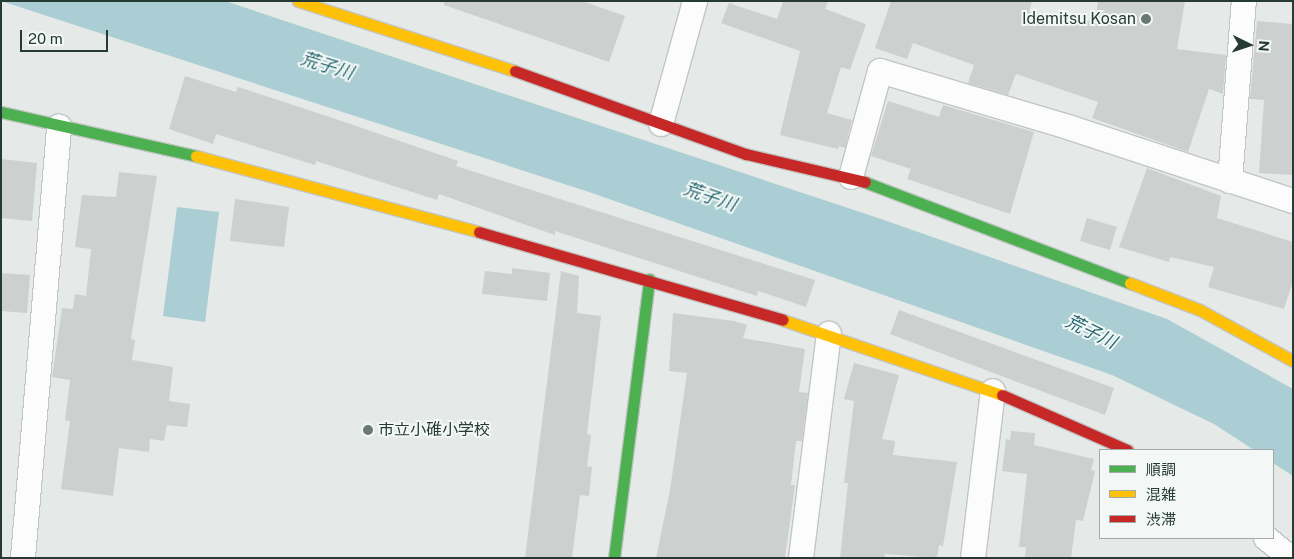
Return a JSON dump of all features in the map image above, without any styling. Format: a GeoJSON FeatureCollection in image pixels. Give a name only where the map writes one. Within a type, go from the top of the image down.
{"type":"FeatureCollection","features":[{"type":"Feature","properties":{"kind":"street"},"geometry":{"type":"LineString","coordinates":[[298,1],[487,61],[746,154],[851,178],[1200,310],[1293,361]]}},
{"type":"Feature","properties":{"kind":"street"},"geometry":{"type":"LineString","coordinates":[[662,124],[694,1]]}},
{"type":"Feature","properties":{"kind":"street"},"geometry":{"type":"LineString","coordinates":[[1230,181],[1244,1]]}},
{"type":"Feature","properties":{"kind":"street"},"geometry":{"type":"LineString","coordinates":[[851,178],[880,71],[1071,128],[1293,201]]}},
{"type":"Feature","properties":{"kind":"street"},"geometry":{"type":"LineString","coordinates":[[1,112],[253,169],[649,280],[829,334],[993,390],[1125,449]]}},
{"type":"Feature","properties":{"kind":"street"},"geometry":{"type":"LineString","coordinates":[[23,558],[59,126]]}},
{"type":"Feature","properties":{"kind":"street"},"geometry":{"type":"LineString","coordinates":[[614,558],[649,280]]}},
{"type":"Feature","properties":{"kind":"street"},"geometry":{"type":"LineString","coordinates":[[801,558],[829,334]]}},
{"type":"Feature","properties":{"kind":"street"},"geometry":{"type":"LineString","coordinates":[[973,558],[993,390]]}},
{"type":"Feature","properties":{"kind":"street"},"geometry":{"type":"LineString","coordinates":[[1267,539],[1291,558]]}},
{"type":"Feature","properties":{"kind":"water","name":"荒子川"},"geometry":{"type":"Polygon","coordinates":[[[1,1],[225,1],[881,219],[1167,319],[1293,389],[1293,476],[1274,464],[1274,449],[1252,449],[1214,424],[1112,375],[589,192],[1,1]]]}},
{"type":"Feature","properties":{"kind":"water"},"geometry":{"type":"Polygon","coordinates":[[[177,207],[219,212],[205,322],[163,316],[177,207]]]}},
{"type":"Feature","properties":{"kind":"building"},"geometry":{"type":"Polygon","coordinates":[[[444,1],[582,1],[625,16],[609,62],[444,5],[444,1]]]}},
{"type":"Feature","properties":{"kind":"building"},"geometry":{"type":"Polygon","coordinates":[[[783,1],[828,1],[825,9],[866,24],[850,70],[841,67],[827,113],[852,120],[845,148],[839,146],[838,149],[780,135],[800,51],[721,23],[729,3],[777,19],[783,1]]]}},
{"type":"Feature","properties":{"kind":"building"},"geometry":{"type":"Polygon","coordinates":[[[891,1],[1032,1],[1029,12],[1095,22],[1098,1],[1185,1],[1177,49],[1226,55],[1223,94],[1209,89],[1188,152],[1092,118],[1098,102],[1016,74],[1008,95],[968,83],[974,65],[913,43],[907,59],[875,48],[891,1]]]}},
{"type":"Feature","properties":{"kind":"building"},"geometry":{"type":"Polygon","coordinates":[[[1257,21],[1293,24],[1293,175],[1259,173],[1264,100],[1250,99],[1257,21]]]}},
{"type":"Feature","properties":{"kind":"building"},"geometry":{"type":"Polygon","coordinates":[[[185,76],[236,92],[238,87],[458,161],[456,166],[815,280],[806,307],[758,291],[757,296],[555,231],[555,235],[439,194],[437,200],[316,161],[315,165],[216,134],[213,144],[169,129],[185,76]]]}},
{"type":"Feature","properties":{"kind":"building"},"geometry":{"type":"Polygon","coordinates":[[[888,101],[939,117],[943,105],[1034,132],[1010,214],[907,179],[911,169],[871,156],[888,101]]]}},
{"type":"Feature","properties":{"kind":"building"},"geometry":{"type":"Polygon","coordinates":[[[1,159],[37,163],[32,221],[1,218],[1,159]]]}},
{"type":"Feature","properties":{"kind":"building"},"geometry":{"type":"Polygon","coordinates":[[[1147,168],[1221,196],[1217,218],[1293,242],[1293,281],[1284,309],[1208,287],[1214,267],[1170,257],[1169,262],[1119,247],[1147,168]]]}},
{"type":"Feature","properties":{"kind":"building"},"geometry":{"type":"Polygon","coordinates":[[[119,172],[157,176],[131,339],[135,340],[132,360],[173,367],[169,401],[190,404],[187,427],[167,425],[164,441],[150,439],[149,452],[119,448],[113,496],[61,489],[70,421],[65,420],[70,380],[52,377],[62,308],[73,309],[75,294],[86,296],[91,249],[75,247],[82,195],[116,197],[119,172]]]}},
{"type":"Feature","properties":{"kind":"building"},"geometry":{"type":"Polygon","coordinates":[[[235,199],[289,207],[284,247],[230,241],[235,199]]]}},
{"type":"Feature","properties":{"kind":"building"},"geometry":{"type":"Polygon","coordinates":[[[1087,218],[1117,227],[1110,250],[1080,241],[1087,218]]]}},
{"type":"Feature","properties":{"kind":"building"},"geometry":{"type":"Polygon","coordinates":[[[512,268],[550,273],[547,301],[482,294],[485,271],[512,274],[512,268]]]}},
{"type":"Feature","properties":{"kind":"building"},"geometry":{"type":"Polygon","coordinates":[[[561,271],[579,276],[577,313],[601,316],[587,434],[591,435],[587,466],[592,467],[589,496],[580,495],[572,558],[525,558],[561,271]]]}},
{"type":"Feature","properties":{"kind":"building"},"geometry":{"type":"Polygon","coordinates":[[[1,273],[30,275],[27,313],[1,311],[1,273]]]}},
{"type":"Feature","properties":{"kind":"building"},"geometry":{"type":"Polygon","coordinates":[[[899,310],[1114,388],[1105,415],[890,334],[899,310]]]}},
{"type":"Feature","properties":{"kind":"building"},"geometry":{"type":"Polygon","coordinates":[[[673,313],[734,321],[747,325],[743,338],[805,349],[799,392],[808,393],[802,441],[796,441],[791,485],[795,485],[785,558],[656,558],[670,490],[687,373],[669,371],[673,313]]]}},
{"type":"Feature","properties":{"kind":"building"},"geometry":{"type":"Polygon","coordinates":[[[854,363],[899,375],[882,439],[895,441],[893,455],[957,462],[943,546],[939,545],[937,558],[885,554],[884,558],[840,558],[848,483],[844,483],[854,401],[844,399],[854,363]]]}},
{"type":"Feature","properties":{"kind":"building"},"geometry":{"type":"Polygon","coordinates":[[[1011,431],[1035,433],[1034,445],[1094,459],[1091,470],[1095,471],[1083,521],[1076,520],[1071,558],[1025,558],[1026,547],[1019,547],[1027,474],[1002,471],[1006,439],[1010,440],[1011,431]]]}},
{"type":"Feature","properties":{"kind":"traffic: fast"},"geometry":{"type":"LineString","coordinates":[[1,112],[196,156]]}},
{"type":"Feature","properties":{"kind":"traffic: fast"},"geometry":{"type":"LineString","coordinates":[[865,182],[1130,283]]}},
{"type":"Feature","properties":{"kind":"traffic: fast"},"geometry":{"type":"LineString","coordinates":[[614,558],[649,279]]}},
{"type":"Feature","properties":{"kind":"traffic: slow"},"geometry":{"type":"LineString","coordinates":[[298,1],[515,71]]}},
{"type":"Feature","properties":{"kind":"traffic: slow"},"geometry":{"type":"LineString","coordinates":[[196,156],[479,232]]}},
{"type":"Feature","properties":{"kind":"traffic: slow"},"geometry":{"type":"LineString","coordinates":[[1130,283],[1200,310],[1293,361]]}},
{"type":"Feature","properties":{"kind":"traffic: slow"},"geometry":{"type":"LineString","coordinates":[[783,320],[1002,395]]}},
{"type":"Feature","properties":{"kind":"traffic: jam"},"geometry":{"type":"LineString","coordinates":[[515,71],[746,154],[865,182]]}},
{"type":"Feature","properties":{"kind":"traffic: jam"},"geometry":{"type":"LineString","coordinates":[[479,232],[783,320]]}},
{"type":"Feature","properties":{"kind":"traffic: jam"},"geometry":{"type":"LineString","coordinates":[[1002,395],[1125,449]]}},
{"type":"Feature","properties":{"kind":"place","name":"Idemitsu Kosan"},"geometry":{"type":"Point","coordinates":[1146,19]}},
{"type":"Feature","properties":{"kind":"place","name":"市立小碓小学校"},"geometry":{"type":"Point","coordinates":[368,430]}}]}
